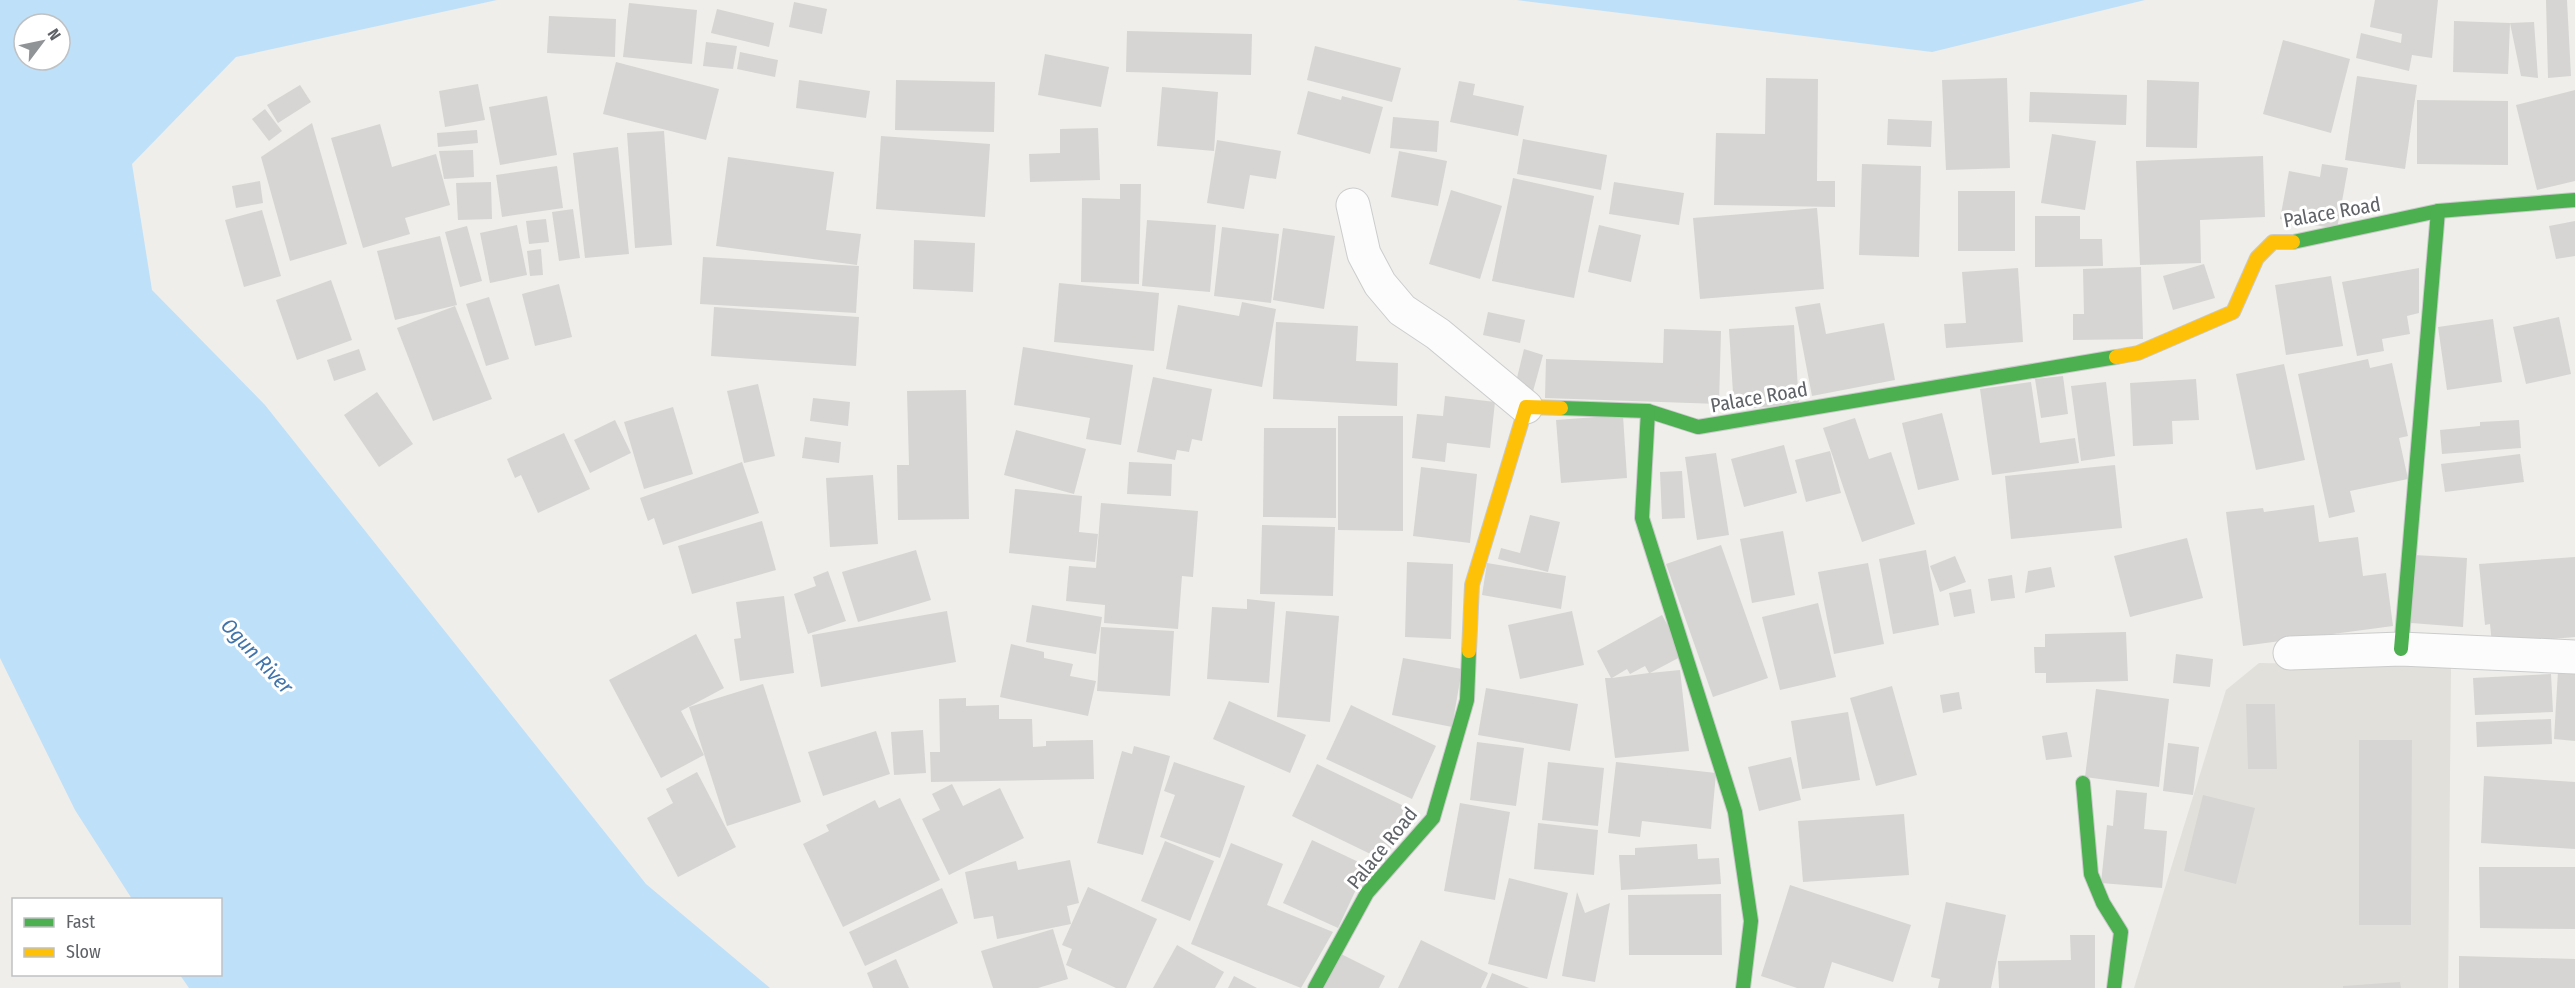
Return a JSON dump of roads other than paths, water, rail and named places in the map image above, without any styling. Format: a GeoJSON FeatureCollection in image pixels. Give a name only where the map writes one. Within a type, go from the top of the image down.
{"type":"FeatureCollection","features":[{"type":"Feature","properties":{"kind":"street","name":"Palace Road"},"geometry":{"type":"LineString","coordinates":[[1315,988],[1367,893],[1433,818],[1467,700],[1472,585],[1526,407],[1648,411],[1698,428],[2138,353],[2233,312],[2257,258],[2273,242],[2300,242],[2438,211],[2575,200]]}},
{"type":"Feature","properties":{"kind":"street"},"geometry":{"type":"LineString","coordinates":[[1353,205],[1364,254],[1380,284],[1402,310],[1437,334],[1526,407]]}},
{"type":"Feature","properties":{"kind":"street"},"geometry":{"type":"LineString","coordinates":[[2401,649],[2438,211]]}},
{"type":"Feature","properties":{"kind":"street"},"geometry":{"type":"LineString","coordinates":[[1648,411],[1642,518],[1736,812],[1750,921],[1743,988]]}},
{"type":"Feature","properties":{"kind":"street"},"geometry":{"type":"LineString","coordinates":[[2290,653],[2401,649],[2575,657]]}},
{"type":"Feature","properties":{"kind":"street"},"geometry":{"type":"LineString","coordinates":[[2083,783],[2091,874],[2103,903],[2121,932],[2114,988]]}},
{"type":"Feature","properties":{"kind":"water","name":"Ogun River"},"geometry":{"type":"Polygon","coordinates":[[[0,0],[497,0],[236,57],[132,164],[152,290],[265,405],[646,884],[770,988],[189,988],[181,976],[222,976],[222,898],[131,898],[75,810],[0,658],[0,0]]]}},
{"type":"Feature","properties":{"kind":"water"},"geometry":{"type":"Polygon","coordinates":[[[1517,0],[2145,0],[1932,52],[1517,0]]]}}]}
